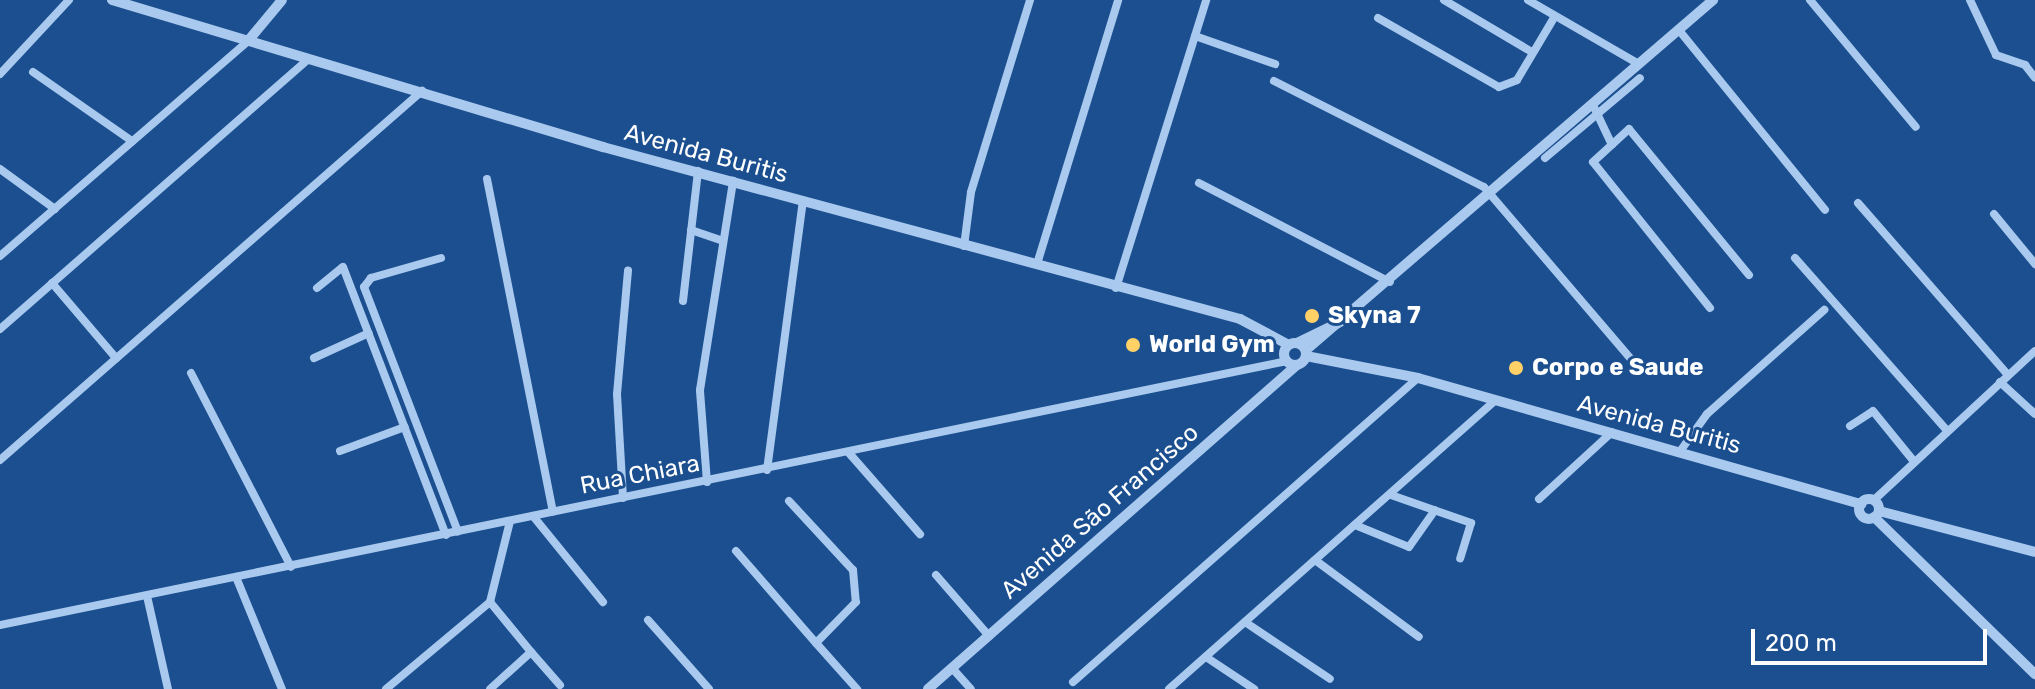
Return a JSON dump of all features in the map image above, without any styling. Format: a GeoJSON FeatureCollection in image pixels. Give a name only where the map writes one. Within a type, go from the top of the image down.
{"type":"FeatureCollection","features":[{"type":"Feature","properties":{"kind":"street"},"geometry":{"type":"LineString","coordinates":[[0,74],[69,0]]}},
{"type":"Feature","properties":{"kind":"street","name":"Avenida Buritis"},"geometry":{"type":"LineString","coordinates":[[112,0],[733,181],[802,206],[1037,264],[1116,288],[1240,319],[1299,349],[1681,450],[1861,504]]}},
{"type":"Feature","properties":{"kind":"street"},"geometry":{"type":"LineString","coordinates":[[0,256],[248,41],[282,0]]}},
{"type":"Feature","properties":{"kind":"street"},"geometry":{"type":"LineString","coordinates":[[964,246],[971,192],[1030,0]]}},
{"type":"Feature","properties":{"kind":"street"},"geometry":{"type":"LineString","coordinates":[[1037,264],[1118,0]]}},
{"type":"Feature","properties":{"kind":"street"},"geometry":{"type":"LineString","coordinates":[[1116,288],[1206,0]]}},
{"type":"Feature","properties":{"kind":"street"},"geometry":{"type":"LineString","coordinates":[[1444,0],[1532,52]]}},
{"type":"Feature","properties":{"kind":"street"},"geometry":{"type":"LineString","coordinates":[[1528,0],[1639,64]]}},
{"type":"Feature","properties":{"kind":"street"},"geometry":{"type":"LineString","coordinates":[[1292,363],[1299,349],[1349,318],[1391,283],[1713,0]]}},
{"type":"Feature","properties":{"kind":"street"},"geometry":{"type":"LineString","coordinates":[[1810,0],[1916,127]]}},
{"type":"Feature","properties":{"kind":"street"},"geometry":{"type":"LineString","coordinates":[[1970,0],[1996,55],[2025,65],[2035,78]]}},
{"type":"Feature","properties":{"kind":"street"},"geometry":{"type":"LineString","coordinates":[[1378,18],[1499,87],[1513,84],[1555,16]]}},
{"type":"Feature","properties":{"kind":"street"},"geometry":{"type":"LineString","coordinates":[[1678,29],[1825,210]]}},
{"type":"Feature","properties":{"kind":"street"},"geometry":{"type":"LineString","coordinates":[[1195,36],[1275,64]]}},
{"type":"Feature","properties":{"kind":"street"},"geometry":{"type":"LineString","coordinates":[[0,329],[308,59]]}},
{"type":"Feature","properties":{"kind":"street"},"geometry":{"type":"LineString","coordinates":[[33,72],[132,141]]}},
{"type":"Feature","properties":{"kind":"street"},"geometry":{"type":"LineString","coordinates":[[1545,158],[1599,116],[1640,78]]}},
{"type":"Feature","properties":{"kind":"street"},"geometry":{"type":"LineString","coordinates":[[1274,81],[1492,193],[1637,366]]}},
{"type":"Feature","properties":{"kind":"street"},"geometry":{"type":"LineString","coordinates":[[0,460],[422,91]]}},
{"type":"Feature","properties":{"kind":"street"},"geometry":{"type":"LineString","coordinates":[[1593,105],[1612,145]]}},
{"type":"Feature","properties":{"kind":"street"},"geometry":{"type":"LineString","coordinates":[[1710,308],[1593,162],[1629,129],[1749,275]]}},
{"type":"Feature","properties":{"kind":"street"},"geometry":{"type":"LineString","coordinates":[[0,169],[55,209]]}},
{"type":"Feature","properties":{"kind":"street"},"geometry":{"type":"LineString","coordinates":[[683,301],[698,171]]}},
{"type":"Feature","properties":{"kind":"street"},"geometry":{"type":"LineString","coordinates":[[487,179],[553,512]]}},
{"type":"Feature","properties":{"kind":"street"},"geometry":{"type":"LineString","coordinates":[[707,482],[700,390],[720,240],[733,181]]}},
{"type":"Feature","properties":{"kind":"street"},"geometry":{"type":"LineString","coordinates":[[1199,183],[1391,283]]}},
{"type":"Feature","properties":{"kind":"street"},"geometry":{"type":"LineString","coordinates":[[1858,203],[2008,375]]}},
{"type":"Feature","properties":{"kind":"street"},"geometry":{"type":"LineString","coordinates":[[767,470],[802,206]]}},
{"type":"Feature","properties":{"kind":"street"},"geometry":{"type":"LineString","coordinates":[[1994,214],[2035,264]]}},
{"type":"Feature","properties":{"kind":"street"},"geometry":{"type":"LineString","coordinates":[[691,230],[720,240]]}},
{"type":"Feature","properties":{"kind":"street"},"geometry":{"type":"LineString","coordinates":[[441,258],[371,278],[364,287],[458,532]]}},
{"type":"Feature","properties":{"kind":"street"},"geometry":{"type":"LineString","coordinates":[[1795,258],[1946,429]]}},
{"type":"Feature","properties":{"kind":"street"},"geometry":{"type":"LineString","coordinates":[[317,288],[343,267],[446,535]]}},
{"type":"Feature","properties":{"kind":"street"},"geometry":{"type":"LineString","coordinates":[[623,498],[617,394],[628,270]]}},
{"type":"Feature","properties":{"kind":"street"},"geometry":{"type":"LineString","coordinates":[[52,283],[116,358]]}},
{"type":"Feature","properties":{"kind":"street"},"geometry":{"type":"LineString","coordinates":[[1681,450],[1707,414],[1824,310]]}},
{"type":"Feature","properties":{"kind":"street"},"geometry":{"type":"LineString","coordinates":[[314,358],[369,333]]}},
{"type":"Feature","properties":{"kind":"street","name":"Avenida São Francisco"},"geometry":{"type":"LineString","coordinates":[[929,689],[1292,363],[1299,349]]}},
{"type":"Feature","properties":{"kind":"street"},"geometry":{"type":"LineString","coordinates":[[2035,351],[1912,459],[1874,500],[1861,504],[1862,516],[1876,514],[2035,552]]}},
{"type":"Feature","properties":{"kind":"street","name":"Rua Chiara"},"geometry":{"type":"LineString","coordinates":[[0,625],[1292,363]]}},
{"type":"Feature","properties":{"kind":"street"},"geometry":{"type":"LineString","coordinates":[[191,373],[291,567]]}},
{"type":"Feature","properties":{"kind":"street"},"geometry":{"type":"LineString","coordinates":[[1073,682],[1418,378]]}},
{"type":"Feature","properties":{"kind":"street"},"geometry":{"type":"LineString","coordinates":[[2000,382],[2035,414]]}},
{"type":"Feature","properties":{"kind":"street"},"geometry":{"type":"LineString","coordinates":[[1169,689],[1494,401]]}},
{"type":"Feature","properties":{"kind":"street"},"geometry":{"type":"LineString","coordinates":[[1850,426],[1873,411],[1912,459]]}},
{"type":"Feature","properties":{"kind":"street"},"geometry":{"type":"LineString","coordinates":[[340,451],[405,427]]}},
{"type":"Feature","properties":{"kind":"street"},"geometry":{"type":"LineString","coordinates":[[1539,499],[1612,432]]}},
{"type":"Feature","properties":{"kind":"street"},"geometry":{"type":"LineString","coordinates":[[849,453],[920,534]]}},
{"type":"Feature","properties":{"kind":"street"},"geometry":{"type":"LineString","coordinates":[[1391,495],[1471,523],[1460,558]]}},
{"type":"Feature","properties":{"kind":"street"},"geometry":{"type":"LineString","coordinates":[[1874,500],[1876,514],[2035,674]]}},
{"type":"Feature","properties":{"kind":"street"},"geometry":{"type":"LineString","coordinates":[[789,501],[853,570],[857,587],[848,614],[816,643]]}},
{"type":"Feature","properties":{"kind":"street"},"geometry":{"type":"LineString","coordinates":[[1355,525],[1409,547],[1435,510]]}},
{"type":"Feature","properties":{"kind":"street"},"geometry":{"type":"LineString","coordinates":[[533,516],[603,602]]}},
{"type":"Feature","properties":{"kind":"street"},"geometry":{"type":"LineString","coordinates":[[386,689],[490,602],[510,521]]}},
{"type":"Feature","properties":{"kind":"street"},"geometry":{"type":"LineString","coordinates":[[736,551],[857,689]]}},
{"type":"Feature","properties":{"kind":"street"},"geometry":{"type":"LineString","coordinates":[[1315,560],[1419,637]]}},
{"type":"Feature","properties":{"kind":"street"},"geometry":{"type":"LineString","coordinates":[[936,575],[989,636]]}},
{"type":"Feature","properties":{"kind":"street"},"geometry":{"type":"LineString","coordinates":[[236,577],[282,689]]}},
{"type":"Feature","properties":{"kind":"street"},"geometry":{"type":"LineString","coordinates":[[147,596],[168,689]]}},
{"type":"Feature","properties":{"kind":"street"},"geometry":{"type":"LineString","coordinates":[[490,602],[560,685]]}},
{"type":"Feature","properties":{"kind":"street"},"geometry":{"type":"LineString","coordinates":[[648,620],[709,689]]}},
{"type":"Feature","properties":{"kind":"street"},"geometry":{"type":"LineString","coordinates":[[1245,622],[1330,679]]}},
{"type":"Feature","properties":{"kind":"street"},"geometry":{"type":"LineString","coordinates":[[490,689],[531,652]]}},
{"type":"Feature","properties":{"kind":"street"},"geometry":{"type":"LineString","coordinates":[[1206,657],[1254,689]]}},
{"type":"Feature","properties":{"kind":"street"},"geometry":{"type":"LineString","coordinates":[[952,668],[971,689]]}},
{"type":"Feature","properties":{"kind":"place","name":"Skyna 7"},"geometry":{"type":"Point","coordinates":[1312,316]}},
{"type":"Feature","properties":{"kind":"place","name":"World Gym"},"geometry":{"type":"Point","coordinates":[1133,345]}},
{"type":"Feature","properties":{"kind":"place","name":"Corpo e Saude"},"geometry":{"type":"Point","coordinates":[1516,368]}}]}
